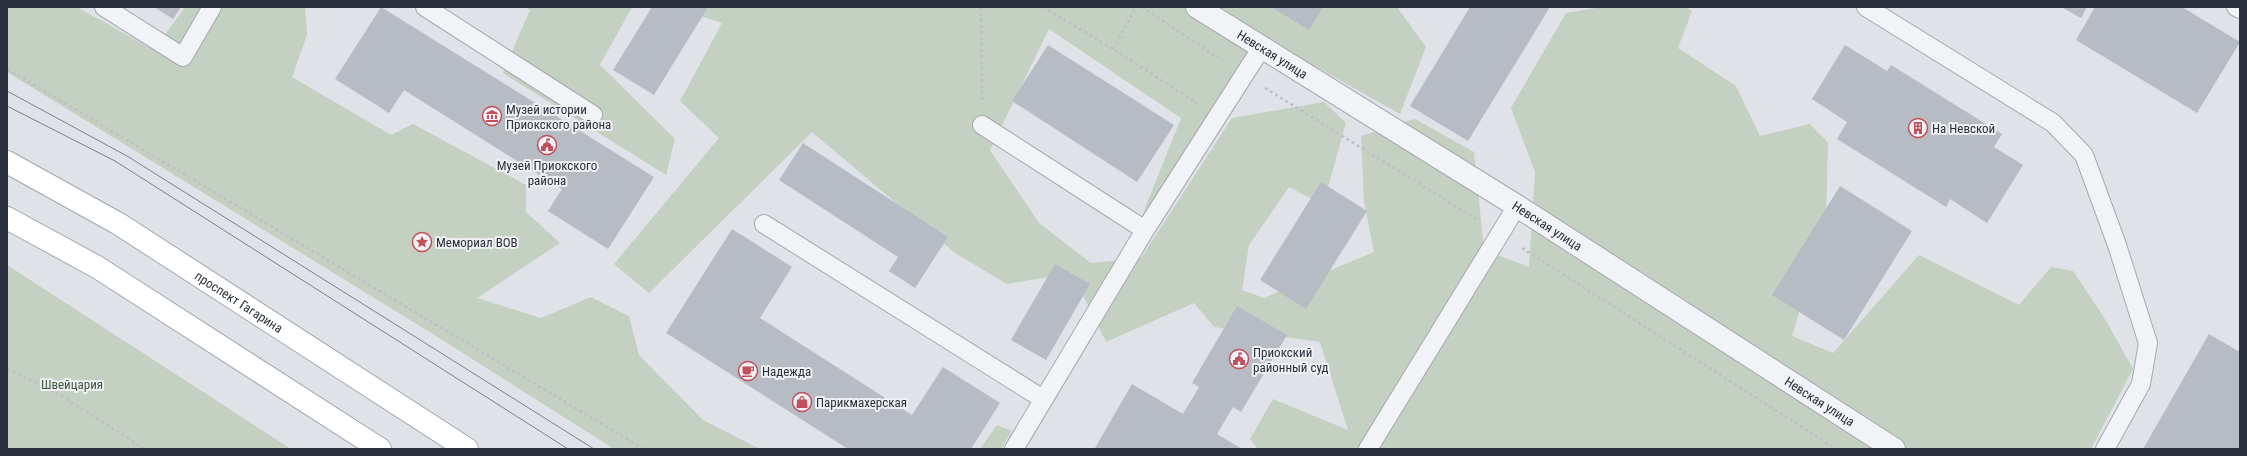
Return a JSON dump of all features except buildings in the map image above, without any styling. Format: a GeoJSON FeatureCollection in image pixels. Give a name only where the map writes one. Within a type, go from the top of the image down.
{"type":"FeatureCollection","features":[{"type":"Feature","properties":{"kind":"main road","name":"проспект Гагарина"},"geometry":{"type":"LineString","coordinates":[[7,162],[119,224],[467,449]]}},
{"type":"Feature","properties":{"kind":"main road"},"geometry":{"type":"LineString","coordinates":[[7,218],[97,268],[380,449]]}},
{"type":"Feature","properties":{"kind":"street","name":"Невская улица"},"geometry":{"type":"LineString","coordinates":[[1198,7],[1517,206],[1894,449]]}},
{"type":"Feature","properties":{"kind":"lane"},"geometry":{"type":"LineString","coordinates":[[104,7],[183,57],[212,7]]}},
{"type":"Feature","properties":{"kind":"lane"},"geometry":{"type":"LineString","coordinates":[[425,7],[593,114]]}},
{"type":"Feature","properties":{"kind":"lane"},"geometry":{"type":"LineString","coordinates":[[1866,7],[2053,123],[2084,155],[2117,245],[2148,343],[2141,384],[2105,449]]}},
{"type":"Feature","properties":{"kind":"lane"},"geometry":{"type":"LineString","coordinates":[[2236,7],[2240,10]]}},
{"type":"Feature","properties":{"kind":"lane"},"geometry":{"type":"LineString","coordinates":[[1014,449],[1144,230],[1262,47]]}},
{"type":"Feature","properties":{"kind":"lane"},"geometry":{"type":"LineString","coordinates":[[982,125],[1144,230]]}},
{"type":"Feature","properties":{"kind":"lane"},"geometry":{"type":"LineString","coordinates":[[1368,449],[1517,206]]}},
{"type":"Feature","properties":{"kind":"lane"},"geometry":{"type":"LineString","coordinates":[[764,224],[1043,399]]}},
{"type":"Feature","properties":{"kind":"path"},"geometry":{"type":"LineString","coordinates":[[981,7],[982,125]]}},
{"type":"Feature","properties":{"kind":"path"},"geometry":{"type":"LineString","coordinates":[[1043,7],[1113,49],[1217,116]]}},
{"type":"Feature","properties":{"kind":"path"},"geometry":{"type":"LineString","coordinates":[[1113,49],[1136,7]]}},
{"type":"Feature","properties":{"kind":"path"},"geometry":{"type":"LineString","coordinates":[[7,70],[18,75],[644,449]]}},
{"type":"Feature","properties":{"kind":"path"},"geometry":{"type":"LineString","coordinates":[[7,369],[52,390],[146,449]]}},
{"type":"Feature","properties":{"kind":"green space"},"geometry":{"type":"Polygon","coordinates":[[[7,7],[77,7],[154,50],[185,7],[305,7],[307,35],[292,77],[391,135],[413,124],[526,185],[526,212],[560,243],[477,298],[541,318],[591,297],[629,316],[639,355],[703,420],[760,449],[614,449],[436,336],[7,72],[7,7]]]}},
{"type":"Feature","properties":{"kind":"green space"},"geometry":{"type":"Polygon","coordinates":[[[525,7],[632,7],[600,65],[675,139],[666,175],[503,73],[530,10],[525,7]]]}},
{"type":"Feature","properties":{"kind":"green space"},"geometry":{"type":"Polygon","coordinates":[[[673,7],[1397,7],[1426,47],[1400,114],[1274,43],[1143,213],[1181,118],[1049,29],[990,150],[1039,223],[1091,263],[1141,258],[1232,118],[1324,102],[1346,123],[1328,187],[1312,199],[1289,187],[1249,245],[1242,290],[1264,298],[1374,252],[1364,202],[1361,136],[1415,119],[1474,152],[1484,250],[1529,267],[1535,172],[1511,108],[1566,13],[1602,7],[1686,7],[1692,11],[1678,48],[1736,86],[1760,136],[1810,124],[1828,143],[1826,221],[1792,336],[1833,353],[1919,255],[2019,305],[2051,267],[2073,271],[2105,319],[2133,369],[2091,449],[1258,449],[1250,439],[1273,399],[1348,430],[1320,342],[1214,327],[1194,303],[1106,342],[1072,273],[1007,284],[955,253],[812,132],[649,293],[614,264],[719,138],[680,101],[722,23],[673,7]]]}},
{"type":"Feature","properties":{"kind":"green space","name":"Швейцария"},"geometry":{"type":"Polygon","coordinates":[[[7,265],[291,449],[7,449],[7,265]]]}},
{"type":"Feature","properties":{"kind":"green space"},"geometry":{"type":"Polygon","coordinates":[[[997,425],[1012,431],[1001,449],[980,449],[997,425]]]}},
{"type":"Feature","properties":{"kind":"tram line"},"geometry":{"type":"LineString","coordinates":[[7,91],[127,156],[594,449]]}},
{"type":"Feature","properties":{"kind":"tram line"},"geometry":{"type":"LineString","coordinates":[[7,106],[115,161],[568,449]]}},
{"type":"Feature","properties":{"kind":"place","name":"Музей истории Приокского района"},"geometry":{"type":"Point","coordinates":[492,116]}},
{"type":"Feature","properties":{"kind":"place","name":"На Невской"},"geometry":{"type":"Point","coordinates":[1918,128]}},
{"type":"Feature","properties":{"kind":"place","name":"Музей Приокского района"},"geometry":{"type":"Point","coordinates":[547,145]}},
{"type":"Feature","properties":{"kind":"place","name":"Мемориал ВОВ"},"geometry":{"type":"Point","coordinates":[422,242]}},
{"type":"Feature","properties":{"kind":"place","name":"Приокский районный суд"},"geometry":{"type":"Point","coordinates":[1239,359]}},
{"type":"Feature","properties":{"kind":"place","name":"Надежда"},"geometry":{"type":"Point","coordinates":[748,371]}},
{"type":"Feature","properties":{"kind":"place","name":"Парикмахерская"},"geometry":{"type":"Point","coordinates":[802,402]}}]}
